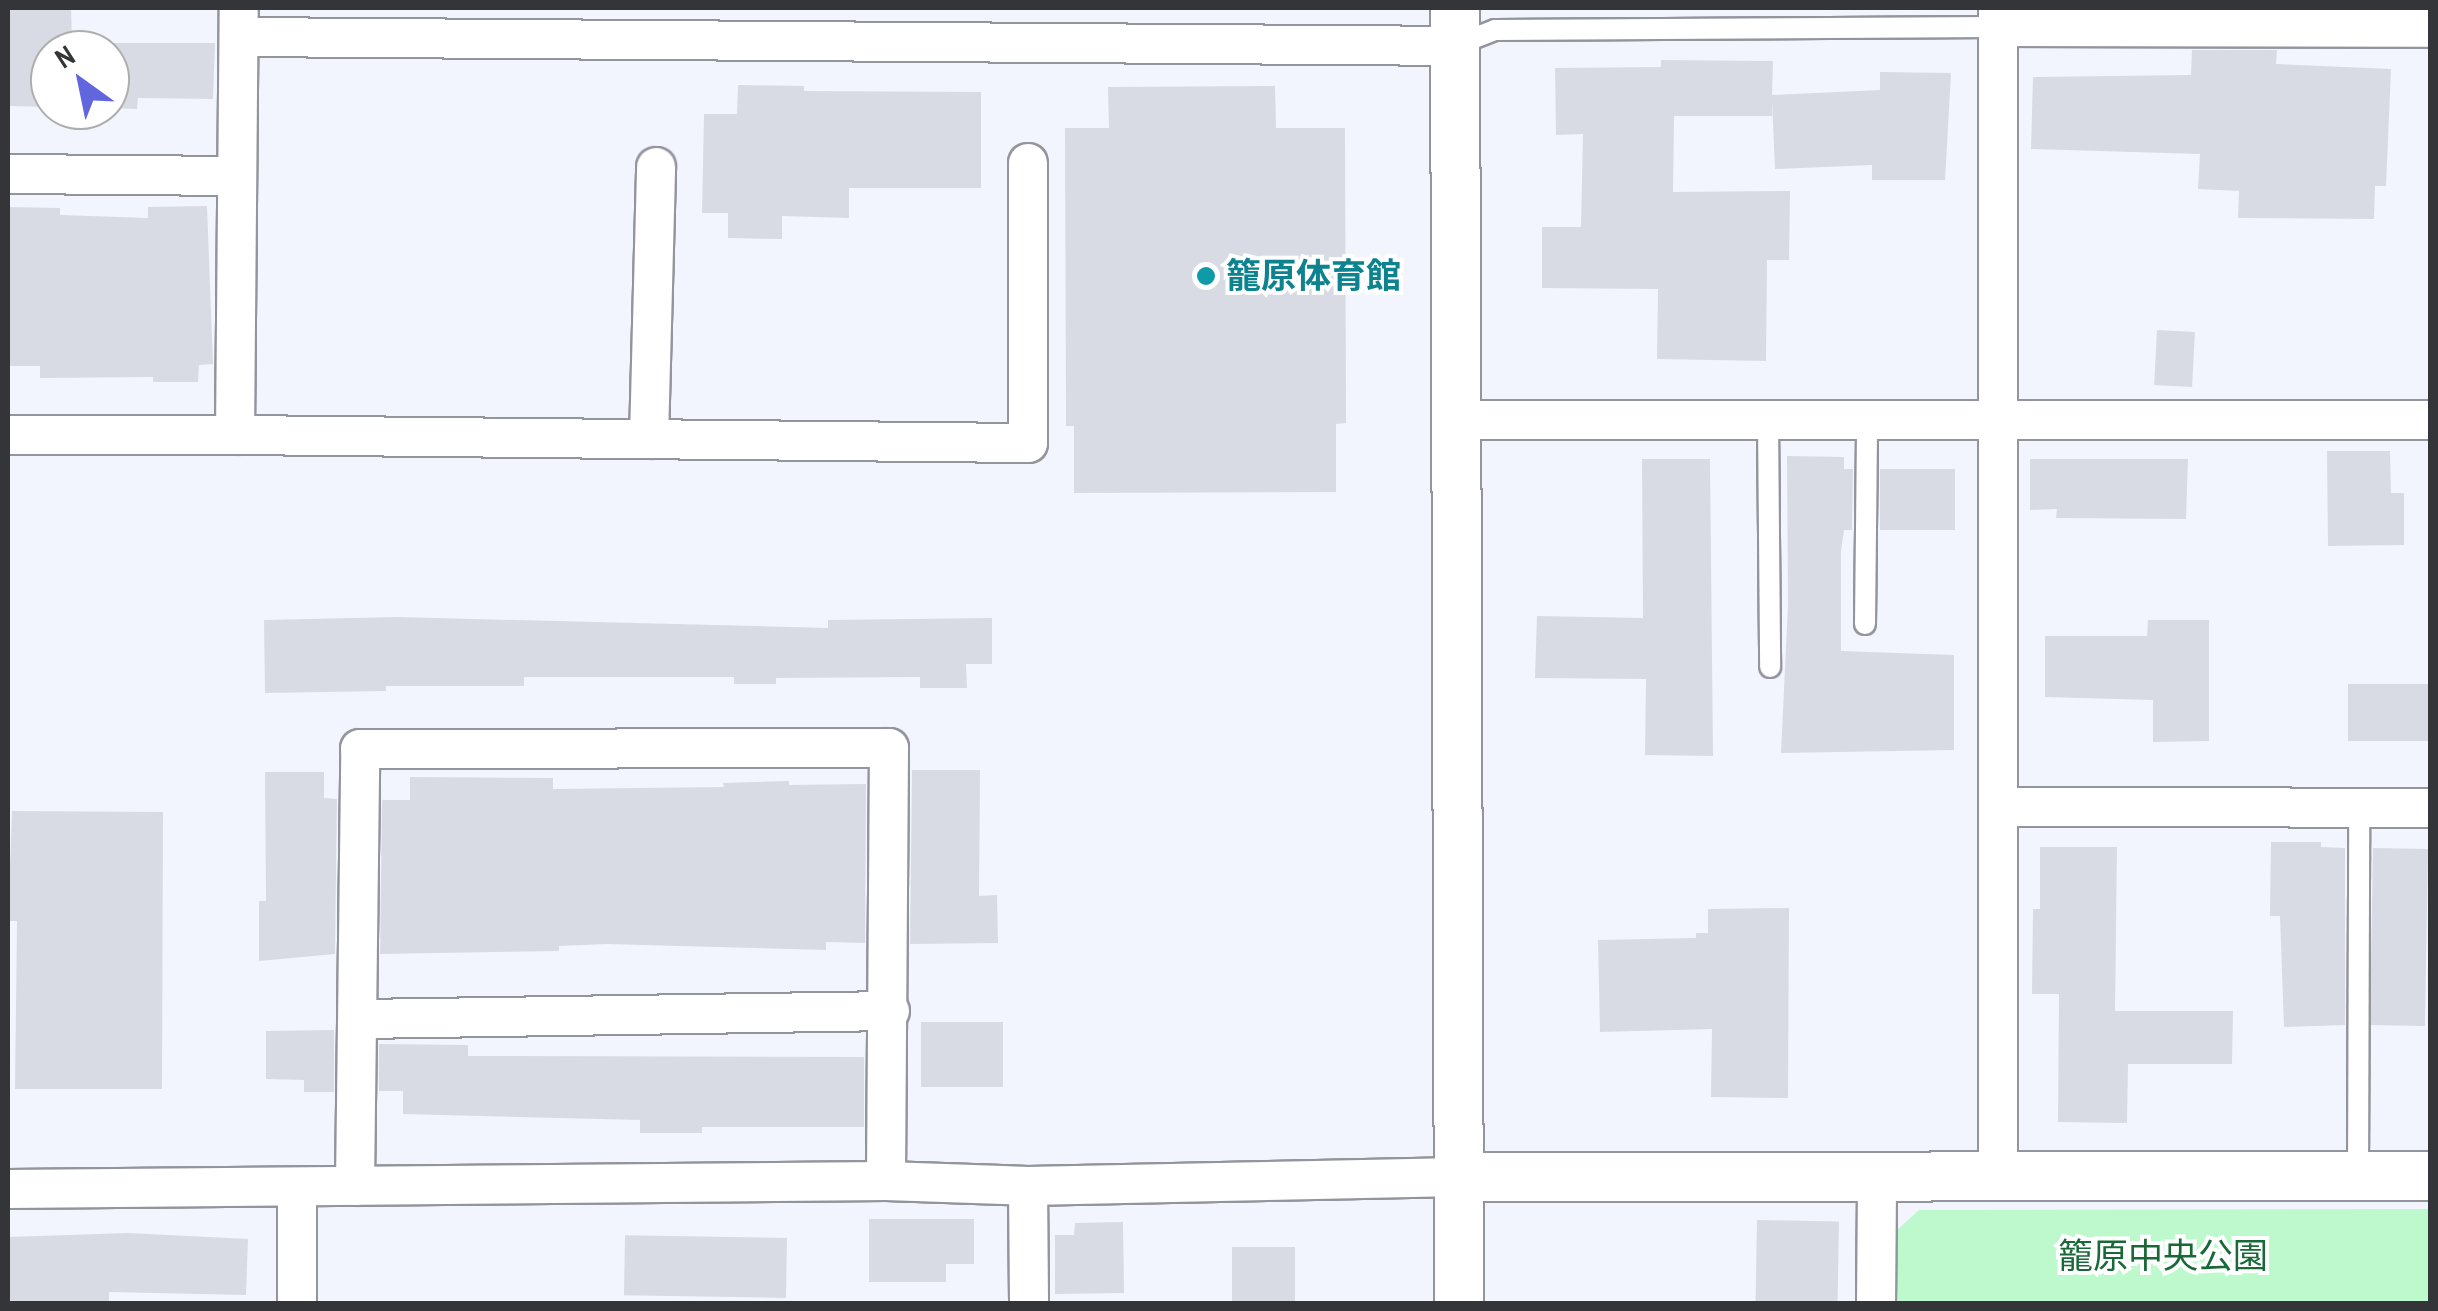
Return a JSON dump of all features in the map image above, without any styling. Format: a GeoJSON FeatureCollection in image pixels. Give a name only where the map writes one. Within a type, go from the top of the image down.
{"type":"FeatureCollection","features":[{"type":"Feature","properties":{"kind":"street"},"geometry":{"type":"LineString","coordinates":[[1998,1178],[1998,17],[2430,28]]}},
{"type":"Feature","properties":{"kind":"street"},"geometry":{"type":"LineString","coordinates":[[235,435],[238,22],[1454,27],[1459,1304]]}},
{"type":"Feature","properties":{"kind":"street"},"geometry":{"type":"LineString","coordinates":[[8,435],[1028,443],[1028,163]]}},
{"type":"Feature","properties":{"kind":"street"},"geometry":{"type":"LineString","coordinates":[[649,439],[656,167]]}},
{"type":"Feature","properties":{"kind":"street"},"geometry":{"type":"LineString","coordinates":[[8,174],[236,176]]}},
{"type":"Feature","properties":{"kind":"street"},"geometry":{"type":"LineString","coordinates":[[1457,420],[2430,420]]}},
{"type":"Feature","properties":{"kind":"street"},"geometry":{"type":"LineString","coordinates":[[355,1186],[360,1018],[360,749],[889,748],[886,1180]]}},
{"type":"Feature","properties":{"kind":"street"},"geometry":{"type":"LineString","coordinates":[[1998,807],[2430,808]]}},
{"type":"Feature","properties":{"kind":"street"},"geometry":{"type":"LineString","coordinates":[[360,1018],[890,1011]]}},
{"type":"Feature","properties":{"kind":"street"},"geometry":{"type":"LineString","coordinates":[[8,1189],[886,1180],[1028,1186],[1459,1177],[2430,1176]]}},
{"type":"Feature","properties":{"kind":"street"},"geometry":{"type":"LineString","coordinates":[[1876,1178],[1876,1304]]}},
{"type":"Feature","properties":{"kind":"street"},"geometry":{"type":"LineString","coordinates":[[1028,1186],[1029,1304]]}},
{"type":"Feature","properties":{"kind":"street"},"geometry":{"type":"LineString","coordinates":[[296,1304],[297,1188]]}},
{"type":"Feature","properties":{"kind":"lane"},"geometry":{"type":"LineString","coordinates":[[1454,27],[1495,30],[1998,17]]}},
{"type":"Feature","properties":{"kind":"lane"},"geometry":{"type":"LineString","coordinates":[[1768,420],[1770,667]]}},
{"type":"Feature","properties":{"kind":"lane"},"geometry":{"type":"LineString","coordinates":[[1865,624],[1867,420]]}},
{"type":"Feature","properties":{"kind":"lane"},"geometry":{"type":"LineString","coordinates":[[2358,1176],[2360,808]]}},
{"type":"Feature","properties":{"kind":"green space","name":"籠原中央公園"},"geometry":{"type":"Polygon","coordinates":[[[2430,1209],[2430,1303],[1896,1303],[1896,1231],[1919,1210],[2430,1209]]]}},
{"type":"Feature","properties":{"kind":"building"},"geometry":{"type":"Polygon","coordinates":[[[8,8],[71,8],[72,30],[30,30],[30,107],[8,106],[8,8]]]}},
{"type":"Feature","properties":{"kind":"building"},"geometry":{"type":"Polygon","coordinates":[[[130,43],[215,43],[213,99],[138,98],[137,109],[130,109],[130,43]]]}},
{"type":"Feature","properties":{"kind":"building"},"geometry":{"type":"Polygon","coordinates":[[[2192,50],[2277,50],[2276,64],[2391,69],[2386,186],[2375,186],[2374,219],[2238,218],[2239,191],[2198,189],[2200,154],[2031,149],[2033,77],[2191,75],[2192,50]]]}},
{"type":"Feature","properties":{"kind":"building"},"geometry":{"type":"Polygon","coordinates":[[[1661,60],[1773,61],[1772,95],[1880,90],[1880,72],[1951,73],[1945,180],[1872,180],[1872,165],[1775,169],[1772,101],[1772,116],[1674,116],[1673,192],[1790,191],[1789,260],[1767,260],[1766,361],[1657,359],[1658,289],[1542,288],[1542,227],[1581,227],[1583,134],[1556,135],[1555,68],[1661,67],[1661,60]]]}},
{"type":"Feature","properties":{"kind":"building"},"geometry":{"type":"Polygon","coordinates":[[[738,85],[804,86],[804,91],[981,92],[981,188],[849,188],[849,218],[782,216],[782,239],[728,238],[728,213],[702,213],[704,114],[737,114],[738,85]]]}},
{"type":"Feature","properties":{"kind":"building","name":"籠原体育館"},"geometry":{"type":"Polygon","coordinates":[[[1275,86],[1276,128],[1345,128],[1346,423],[1336,424],[1336,492],[1074,493],[1074,426],[1066,426],[1065,128],[1109,128],[1108,87],[1275,86]]]}},
{"type":"Feature","properties":{"kind":"building"},"geometry":{"type":"Polygon","coordinates":[[[207,206],[213,364],[199,365],[198,382],[153,382],[153,377],[40,378],[40,366],[8,366],[8,207],[60,208],[60,215],[148,218],[148,207],[207,206]]]}},
{"type":"Feature","properties":{"kind":"building"},"geometry":{"type":"Polygon","coordinates":[[[2157,330],[2195,332],[2192,387],[2154,385],[2157,330]]]}},
{"type":"Feature","properties":{"kind":"building"},"geometry":{"type":"Polygon","coordinates":[[[2327,451],[2390,451],[2391,493],[2404,493],[2404,545],[2328,546],[2327,451]]]}},
{"type":"Feature","properties":{"kind":"building"},"geometry":{"type":"Polygon","coordinates":[[[1787,456],[1844,457],[1844,469],[1853,469],[1852,530],[1844,530],[1841,551],[1841,651],[1954,655],[1954,750],[1781,753],[1788,605],[1787,456]]]}},
{"type":"Feature","properties":{"kind":"building"},"geometry":{"type":"Polygon","coordinates":[[[1642,459],[1710,459],[1713,756],[1645,755],[1646,679],[1535,678],[1537,616],[1643,618],[1642,459]]]}},
{"type":"Feature","properties":{"kind":"building"},"geometry":{"type":"Polygon","coordinates":[[[2030,459],[2188,459],[2186,519],[2056,518],[2057,509],[2030,510],[2030,459]]]}},
{"type":"Feature","properties":{"kind":"building"},"geometry":{"type":"Polygon","coordinates":[[[1880,469],[1955,469],[1955,530],[1880,530],[1880,469]]]}},
{"type":"Feature","properties":{"kind":"building"},"geometry":{"type":"Polygon","coordinates":[[[397,617],[828,628],[828,620],[992,618],[992,664],[966,664],[967,688],[920,688],[920,677],[776,678],[776,684],[734,684],[734,677],[524,677],[524,686],[386,686],[386,691],[265,693],[264,620],[397,617]]]}},
{"type":"Feature","properties":{"kind":"building"},"geometry":{"type":"Polygon","coordinates":[[[2148,620],[2209,620],[2209,741],[2153,742],[2153,700],[2045,697],[2045,636],[2147,636],[2148,620]]]}},
{"type":"Feature","properties":{"kind":"building"},"geometry":{"type":"Polygon","coordinates":[[[2348,684],[2430,684],[2430,741],[2348,741],[2348,684]]]}},
{"type":"Feature","properties":{"kind":"building"},"geometry":{"type":"Polygon","coordinates":[[[912,770],[980,770],[979,896],[997,895],[998,943],[910,944],[912,770]]]}},
{"type":"Feature","properties":{"kind":"building"},"geometry":{"type":"Polygon","coordinates":[[[265,772],[324,772],[324,798],[337,799],[335,954],[259,961],[259,901],[266,901],[265,772]]]}},
{"type":"Feature","properties":{"kind":"building"},"geometry":{"type":"Polygon","coordinates":[[[410,777],[553,778],[553,789],[724,787],[723,783],[789,781],[789,785],[866,784],[865,943],[826,942],[826,950],[606,944],[559,946],[559,951],[380,954],[382,800],[410,800],[410,777]]]}},
{"type":"Feature","properties":{"kind":"building"},"geometry":{"type":"Polygon","coordinates":[[[12,811],[163,812],[162,1089],[15,1089],[17,921],[8,921],[12,811]]]}},
{"type":"Feature","properties":{"kind":"building"},"geometry":{"type":"Polygon","coordinates":[[[2271,842],[2321,842],[2321,847],[2345,848],[2345,1025],[2284,1027],[2280,916],[2270,916],[2271,842]]]}},
{"type":"Feature","properties":{"kind":"building"},"geometry":{"type":"Polygon","coordinates":[[[2040,847],[2117,847],[2115,1011],[2233,1011],[2232,1064],[2128,1064],[2127,1123],[2058,1122],[2059,994],[2032,994],[2033,909],[2040,909],[2040,847]]]}},
{"type":"Feature","properties":{"kind":"building"},"geometry":{"type":"Polygon","coordinates":[[[2373,848],[2428,849],[2425,1026],[2370,1025],[2373,848]]]}},
{"type":"Feature","properties":{"kind":"building"},"geometry":{"type":"Polygon","coordinates":[[[1789,908],[1788,1098],[1711,1097],[1712,1029],[1600,1032],[1598,940],[1696,938],[1696,933],[1708,933],[1708,909],[1789,908]]]}},
{"type":"Feature","properties":{"kind":"building"},"geometry":{"type":"Polygon","coordinates":[[[921,1022],[1003,1022],[1003,1087],[921,1087],[921,1022]]]}},
{"type":"Feature","properties":{"kind":"building"},"geometry":{"type":"Polygon","coordinates":[[[334,1030],[334,1092],[304,1092],[304,1080],[266,1079],[266,1031],[334,1030]]]}},
{"type":"Feature","properties":{"kind":"building"},"geometry":{"type":"Polygon","coordinates":[[[379,1044],[468,1045],[468,1056],[864,1057],[864,1127],[702,1127],[702,1133],[640,1133],[640,1120],[403,1114],[403,1091],[379,1091],[379,1044]]]}},
{"type":"Feature","properties":{"kind":"building"},"geometry":{"type":"Polygon","coordinates":[[[869,1219],[974,1219],[974,1264],[946,1264],[946,1282],[869,1282],[869,1219]]]}},
{"type":"Feature","properties":{"kind":"building"},"geometry":{"type":"Polygon","coordinates":[[[1757,1220],[1839,1221],[1838,1304],[1756,1304],[1757,1220]]]}},
{"type":"Feature","properties":{"kind":"building"},"geometry":{"type":"Polygon","coordinates":[[[1123,1222],[1124,1293],[1055,1294],[1055,1235],[1074,1235],[1075,1223],[1123,1222]]]}},
{"type":"Feature","properties":{"kind":"building"},"geometry":{"type":"Polygon","coordinates":[[[128,1233],[248,1239],[246,1295],[109,1292],[109,1304],[8,1304],[8,1237],[128,1233]]]}},
{"type":"Feature","properties":{"kind":"building"},"geometry":{"type":"Polygon","coordinates":[[[625,1235],[787,1238],[786,1298],[624,1295],[625,1235]]]}},
{"type":"Feature","properties":{"kind":"building"},"geometry":{"type":"Polygon","coordinates":[[[1232,1247],[1295,1247],[1295,1302],[1232,1302],[1232,1247]]]}},
{"type":"Feature","properties":{"kind":"place","name":"籠原体育館"},"geometry":{"type":"Point","coordinates":[1206,276]}}]}
